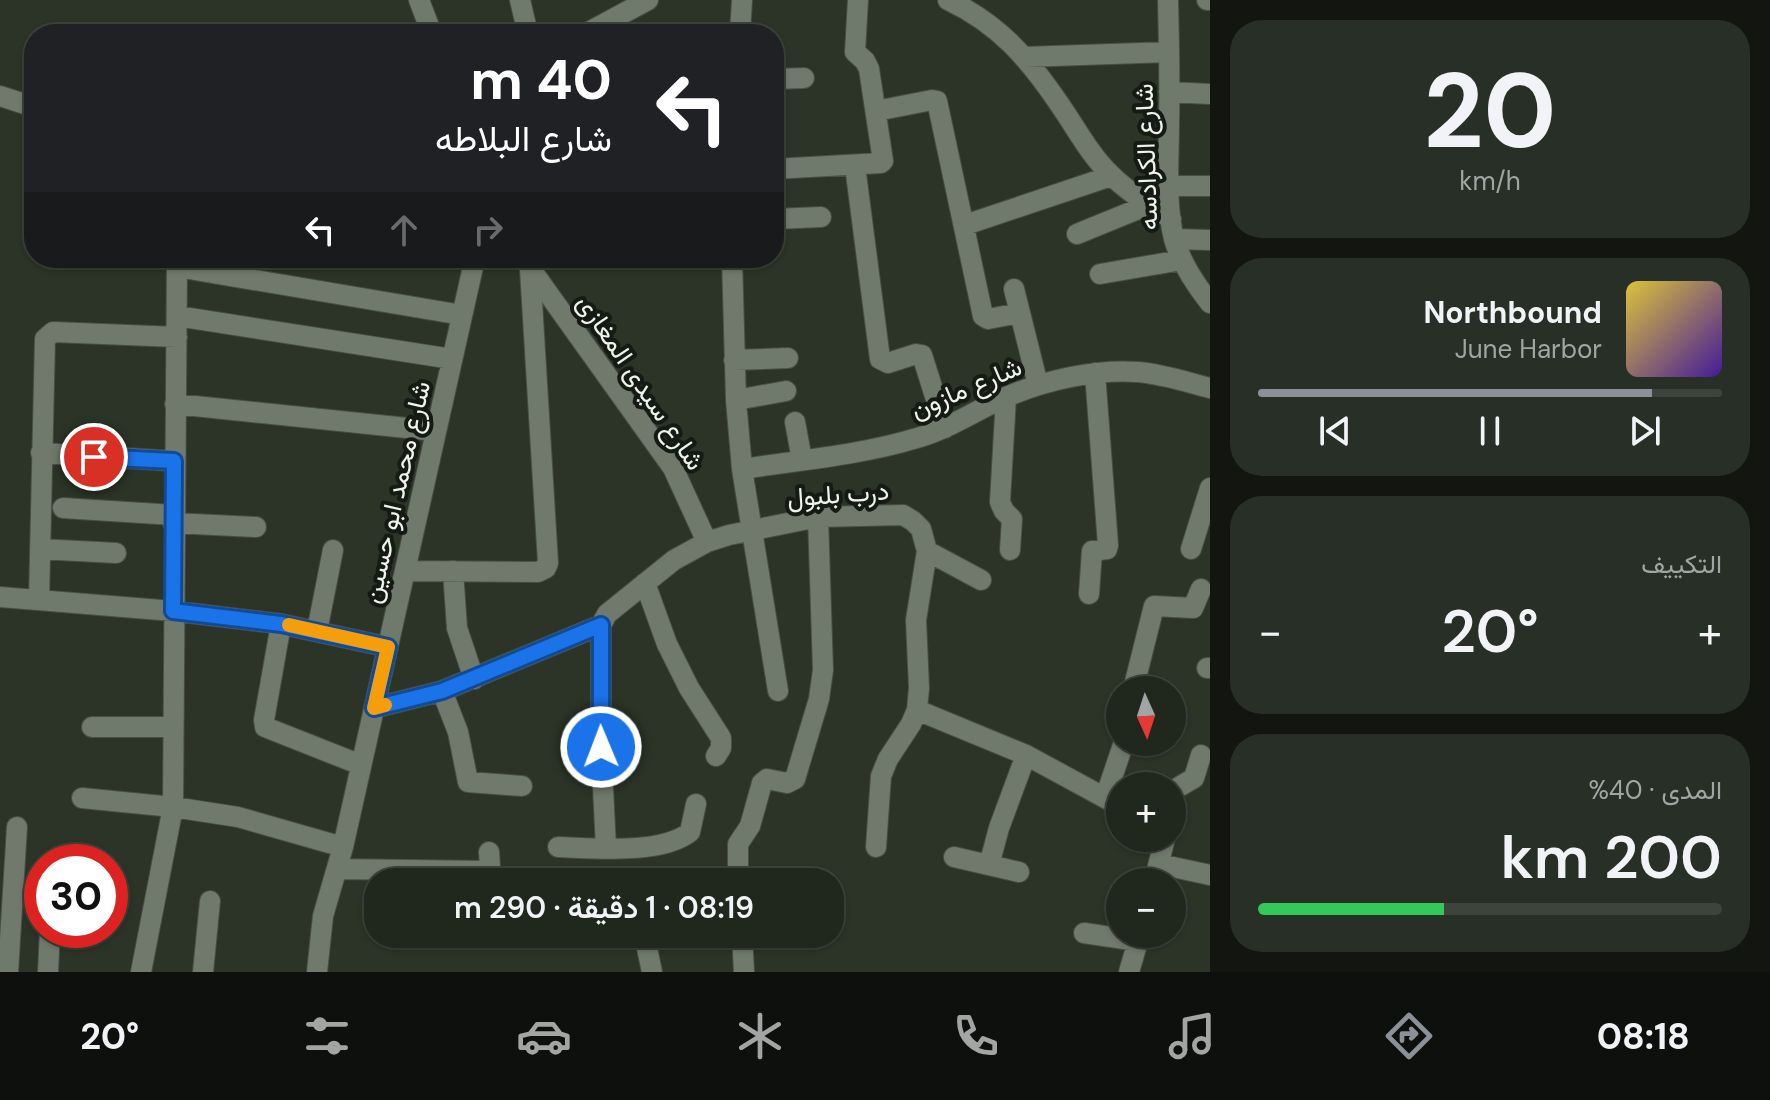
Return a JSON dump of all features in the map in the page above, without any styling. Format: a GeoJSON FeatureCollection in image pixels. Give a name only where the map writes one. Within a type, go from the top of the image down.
{"type":"FeatureCollection","features":[{"type":"Feature","properties":{"kind":"street"},"geometry":{"type":"LineString","coordinates":[[419,0],[428,24]]}},
{"type":"Feature","properties":{"kind":"street"},"geometry":{"type":"LineString","coordinates":[[520,0],[526,24]]}},
{"type":"Feature","properties":{"kind":"street"},"geometry":{"type":"LineString","coordinates":[[741,24],[742,0]]}},
{"type":"Feature","properties":{"kind":"street"},"geometry":{"type":"LineString","coordinates":[[784,169],[855,166],[883,161],[867,65],[855,52],[858,0]]}},
{"type":"Feature","properties":{"kind":"street"},"geometry":{"type":"LineString","coordinates":[[948,0],[973,12],[1001,32],[1024,57],[1111,176],[1173,229],[1210,240]]}},
{"type":"Feature","properties":{"kind":"street","name":"شارع الكرادسه"},"geometry":{"type":"LineString","coordinates":[[1168,0],[1168,186],[1173,229],[1182,260],[1196,286],[1210,303]]}},
{"type":"Feature","properties":{"kind":"street"},"geometry":{"type":"LineString","coordinates":[[606,24],[642,1]]}},
{"type":"Feature","properties":{"kind":"street"},"geometry":{"type":"LineString","coordinates":[[1024,57],[1169,52]]}},
{"type":"Feature","properties":{"kind":"street"},"geometry":{"type":"LineString","coordinates":[[784,79],[804,78]]}},
{"type":"Feature","properties":{"kind":"street"},"geometry":{"type":"LineString","coordinates":[[1169,92],[1210,94]]}},
{"type":"Feature","properties":{"kind":"street"},"geometry":{"type":"LineString","coordinates":[[0,96],[24,104]]}},
{"type":"Feature","properties":{"kind":"street"},"geometry":{"type":"LineString","coordinates":[[876,111],[937,101],[984,318],[1020,313]]}},
{"type":"Feature","properties":{"kind":"street"},"geometry":{"type":"LineString","coordinates":[[855,166],[880,359],[888,363],[922,355],[945,428]]}},
{"type":"Feature","properties":{"kind":"street"},"geometry":{"type":"LineString","coordinates":[[965,225],[1111,176]]}},
{"type":"Feature","properties":{"kind":"street"},"geometry":{"type":"LineString","coordinates":[[1168,186],[1210,186]]}},
{"type":"Feature","properties":{"kind":"street"},"geometry":{"type":"LineString","coordinates":[[1077,234],[1148,205]]}},
{"type":"Feature","properties":{"kind":"street"},"geometry":{"type":"LineString","coordinates":[[784,219],[821,217]]}},
{"type":"Feature","properties":{"kind":"street"},"geometry":{"type":"LineString","coordinates":[[1100,274],[1182,260]]}},
{"type":"Feature","properties":{"kind":"street"},"geometry":{"type":"LineString","coordinates":[[141,972],[173,807],[177,268]]}},
{"type":"Feature","properties":{"kind":"street"},"geometry":{"type":"LineString","coordinates":[[204,268],[462,315]]}},
{"type":"Feature","properties":{"kind":"street","name":"شارع محمد ابو حسين"},"geometry":{"type":"LineString","coordinates":[[317,972],[323,916],[343,847],[473,268]]}},
{"type":"Feature","properties":{"kind":"street"},"geometry":{"type":"LineString","coordinates":[[405,571],[538,572],[546,568],[526,268]]}},
{"type":"Feature","properties":{"kind":"street","name":"شارع سيدى المغازى"},"geometry":{"type":"LineString","coordinates":[[530,268],[673,468],[707,542]]}},
{"type":"Feature","properties":{"kind":"street"},"geometry":{"type":"LineString","coordinates":[[732,268],[734,360],[742,469],[778,691]]}},
{"type":"Feature","properties":{"kind":"street"},"geometry":{"type":"LineString","coordinates":[[1014,289],[1038,385]]}},
{"type":"Feature","properties":{"kind":"street"},"geometry":{"type":"LineString","coordinates":[[39,599],[41,453],[45,339],[48,334],[177,327],[452,359]]}},
{"type":"Feature","properties":{"kind":"street"},"geometry":{"type":"LineString","coordinates":[[734,360],[788,358]]}},
{"type":"Feature","properties":{"kind":"street","name":"شارع مازون"},"geometry":{"type":"LineString","coordinates":[[742,469],[895,444],[945,428],[1006,397],[1038,385],[1095,373],[1140,372],[1210,388]]}},
{"type":"Feature","properties":{"kind":"street"},"geometry":{"type":"LineString","coordinates":[[1089,594],[1092,551],[1107,549],[1108,545],[1095,373]]}},
{"type":"Feature","properties":{"kind":"street"},"geometry":{"type":"LineString","coordinates":[[736,400],[786,391]]}},
{"type":"Feature","properties":{"kind":"street"},"geometry":{"type":"LineString","coordinates":[[1006,397],[1000,502],[1012,519],[1010,550]]}},
{"type":"Feature","properties":{"kind":"street"},"geometry":{"type":"LineString","coordinates":[[175,404],[436,431]]}},
{"type":"Feature","properties":{"kind":"street"},"geometry":{"type":"LineString","coordinates":[[795,422],[802,460]]}},
{"type":"Feature","properties":{"kind":"street"},"geometry":{"type":"LineString","coordinates":[[41,453],[174,461]]}},
{"type":"Feature","properties":{"kind":"street"},"geometry":{"type":"LineString","coordinates":[[1191,549],[1210,488]]}},
{"type":"Feature","properties":{"kind":"street"},"geometry":{"type":"LineString","coordinates":[[63,508],[256,527]]}},
{"type":"Feature","properties":{"kind":"street","name":"درب بلبول"},"geometry":{"type":"LineString","coordinates":[[601,625],[612,609],[674,560],[707,542],[752,529],[818,517],[903,515],[921,529],[927,551]]}},
{"type":"Feature","properties":{"kind":"street"},"geometry":{"type":"LineString","coordinates":[[738,868],[738,844],[753,819],[763,780],[787,783],[795,779],[819,699],[823,670],[818,517]]}},
{"type":"Feature","properties":{"kind":"street"},"geometry":{"type":"LineString","coordinates":[[40,549],[116,553]]}},
{"type":"Feature","properties":{"kind":"street"},"geometry":{"type":"LineString","coordinates":[[317,631],[333,550]]}},
{"type":"Feature","properties":{"kind":"street"},"geometry":{"type":"LineString","coordinates":[[876,847],[881,776],[917,710],[916,620],[927,551],[981,580]]}},
{"type":"Feature","properties":{"kind":"street"},"geometry":{"type":"LineString","coordinates":[[453,571],[457,628],[474,679]]}},
{"type":"Feature","properties":{"kind":"street"},"geometry":{"type":"LineString","coordinates":[[645,583],[667,644],[689,688],[721,738],[721,748],[716,756]]}},
{"type":"Feature","properties":{"kind":"street"},"geometry":{"type":"LineString","coordinates":[[1136,676],[1154,606],[1193,608],[1201,589]]}},
{"type":"Feature","properties":{"kind":"street"},"geometry":{"type":"LineString","coordinates":[[0,597],[173,611],[281,624],[388,647]]}},
{"type":"Feature","properties":{"kind":"street"},"geometry":{"type":"LineString","coordinates":[[281,624],[265,727],[361,765]]}},
{"type":"Feature","properties":{"kind":"street"},"geometry":{"type":"LineString","coordinates":[[374,708],[442,691],[601,625],[601,747],[606,848]]}},
{"type":"Feature","properties":{"kind":"street"},"geometry":{"type":"LineString","coordinates":[[442,691],[458,732],[468,782],[522,786]]}},
{"type":"Feature","properties":{"kind":"street"},"geometry":{"type":"LineString","coordinates":[[917,710],[1026,755],[1106,799]]}},
{"type":"Feature","properties":{"kind":"street"},"geometry":{"type":"LineString","coordinates":[[92,727],[173,727]]}},
{"type":"Feature","properties":{"kind":"street"},"geometry":{"type":"LineString","coordinates":[[989,865],[1026,755]]}},
{"type":"Feature","properties":{"kind":"street"},"geometry":{"type":"LineString","coordinates":[[1186,783],[1194,778],[1201,755]]}},
{"type":"Feature","properties":{"kind":"street"},"geometry":{"type":"LineString","coordinates":[[82,798],[238,817],[343,847]]}},
{"type":"Feature","properties":{"kind":"street"},"geometry":{"type":"LineString","coordinates":[[558,847],[606,848],[668,843],[690,832],[696,804]]}},
{"type":"Feature","properties":{"kind":"street"},"geometry":{"type":"LineString","coordinates":[[8,972],[17,827]]}},
{"type":"Feature","properties":{"kind":"street"},"geometry":{"type":"LineString","coordinates":[[337,869],[485,871],[490,867],[489,852]]}},
{"type":"Feature","properties":{"kind":"street"},"geometry":{"type":"LineString","coordinates":[[954,857],[1019,872]]}},
{"type":"Feature","properties":{"kind":"street"},"geometry":{"type":"LineString","coordinates":[[1186,874],[1210,875]]}},
{"type":"Feature","properties":{"kind":"street"},"geometry":{"type":"LineString","coordinates":[[203,972],[210,901]]}},
{"type":"Feature","properties":{"kind":"street"},"geometry":{"type":"LineString","coordinates":[[1084,933],[1106,935]]}},
{"type":"Feature","properties":{"kind":"street"},"geometry":{"type":"LineString","coordinates":[[48,972],[49,948]]}},
{"type":"Feature","properties":{"kind":"street"},"geometry":{"type":"LineString","coordinates":[[647,948],[652,972]]}},
{"type":"Feature","properties":{"kind":"street"},"geometry":{"type":"LineString","coordinates":[[743,948],[744,972]]}},
{"type":"Feature","properties":{"kind":"street"},"geometry":{"type":"LineString","coordinates":[[1129,972],[1136,948]]}},
{"type":"Feature","properties":{"kind":"slow traffic"},"geometry":{"type":"LineString","coordinates":[[289,625],[388,647],[374,708],[385,705]]}},
{"type":"Feature","properties":{"kind":"route"},"geometry":{"type":"LineString","coordinates":[[94,457],[174,461],[173,611],[281,624],[388,647],[374,708],[442,691],[601,625],[601,747]]}}]}
